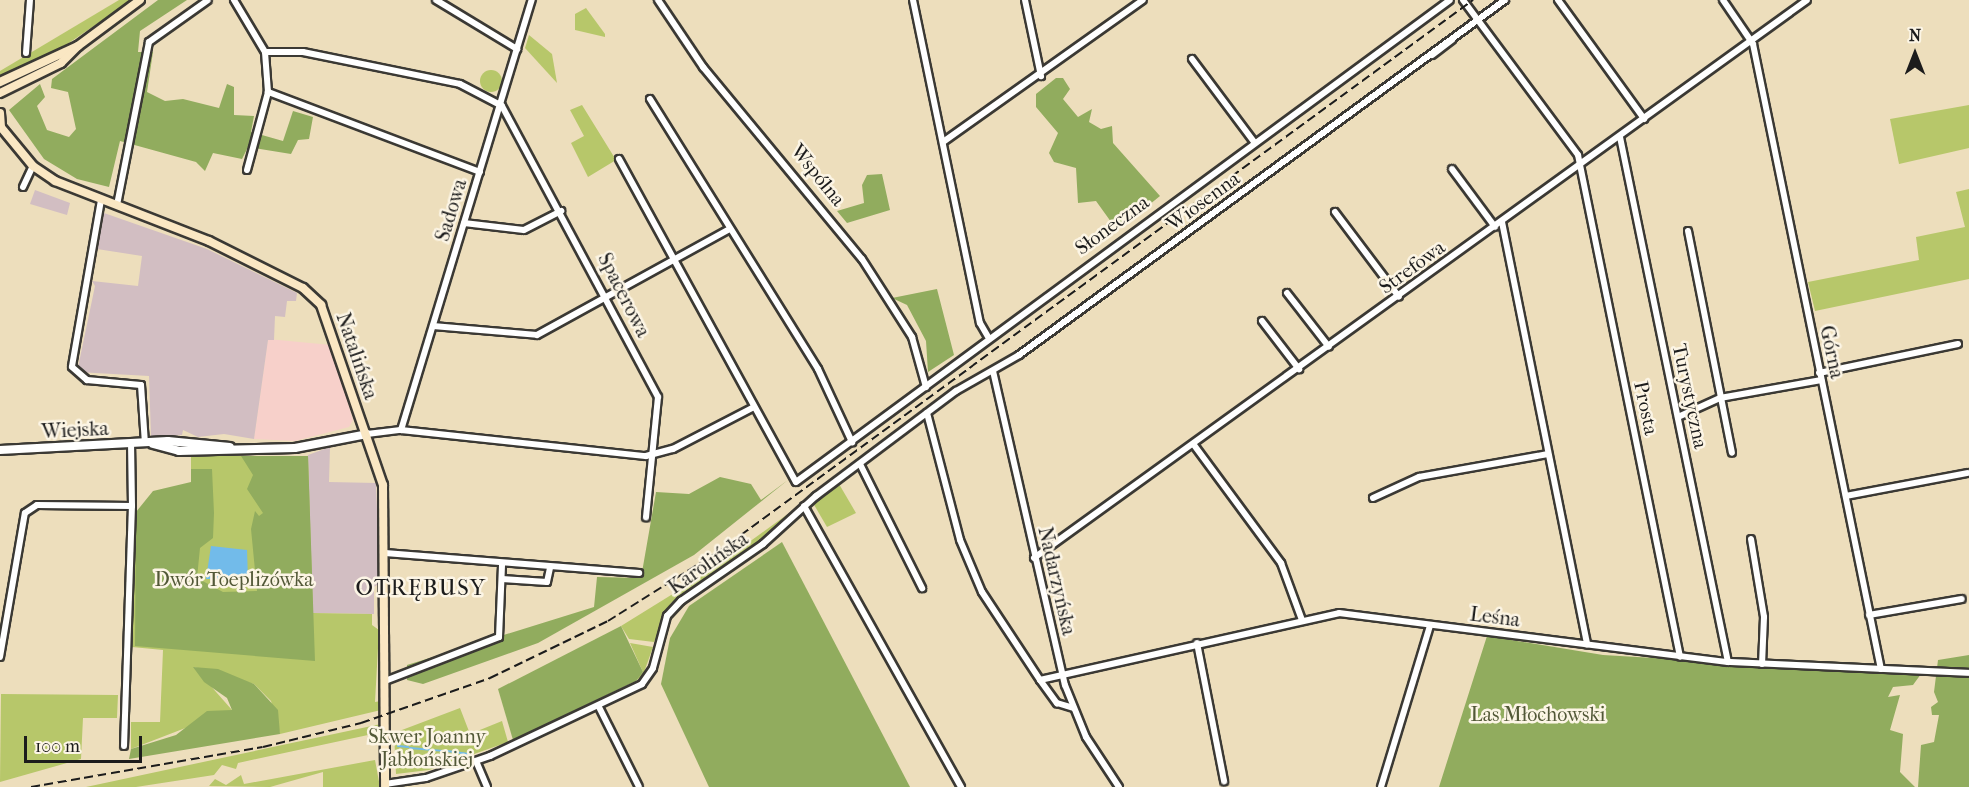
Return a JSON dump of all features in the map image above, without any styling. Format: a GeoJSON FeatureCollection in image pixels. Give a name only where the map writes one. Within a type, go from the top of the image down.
{"type":"FeatureCollection","features":[{"type":"Feature","properties":{"kind":"main road"},"geometry":{"type":"LineString","coordinates":[[0,93],[61,63],[78,46],[140,0]]}},
{"type":"Feature","properties":{"kind":"main road"},"geometry":{"type":"LineString","coordinates":[[0,82],[78,46]]}},
{"type":"Feature","properties":{"kind":"main road","name":"Natalińska"},"geometry":{"type":"LineString","coordinates":[[0,114],[0,127],[33,166],[67,188],[208,241],[313,295],[328,319],[383,485],[385,785]]}},
{"type":"Feature","properties":{"kind":"street"},"geometry":{"type":"LineString","coordinates":[[26,53],[30,0]]}},
{"type":"Feature","properties":{"kind":"street"},"geometry":{"type":"LineString","coordinates":[[117,205],[149,42],[208,0]]}},
{"type":"Feature","properties":{"kind":"street"},"geometry":{"type":"LineString","coordinates":[[234,0],[265,52]]}},
{"type":"Feature","properties":{"kind":"street"},"geometry":{"type":"LineString","coordinates":[[436,0],[516,49]]}},
{"type":"Feature","properties":{"kind":"street","name":"Sadowa"},"geometry":{"type":"LineString","coordinates":[[401,430],[532,0]]}},
{"type":"Feature","properties":{"kind":"street","name":"Wspólna"},"geometry":{"type":"LineString","coordinates":[[658,0],[703,67],[825,209],[886,295],[912,337],[926,387]]}},
{"type":"Feature","properties":{"kind":"street"},"geometry":{"type":"LineString","coordinates":[[913,0],[980,323],[988,337]]}},
{"type":"Feature","properties":{"kind":"street"},"geometry":{"type":"LineString","coordinates":[[1025,0],[1041,76]]}},
{"type":"Feature","properties":{"kind":"street"},"geometry":{"type":"LineString","coordinates":[[943,142],[1041,76],[1143,0]]}},
{"type":"Feature","properties":{"kind":"street","name":"Słoneczna"},"geometry":{"type":"LineString","coordinates":[[754,407],[795,482],[926,387],[988,337],[1450,0]]}},
{"type":"Feature","properties":{"kind":"street","name":"Prosta"},"geometry":{"type":"LineString","coordinates":[[1463,0],[1578,155],[1680,657]]}},
{"type":"Feature","properties":{"kind":"street","name":"Wiosenna"},"geometry":{"type":"LineString","coordinates":[[993,371],[1505,0]]}},
{"type":"Feature","properties":{"kind":"street"},"geometry":{"type":"LineString","coordinates":[[1558,0],[1644,119]]}},
{"type":"Feature","properties":{"kind":"street"},"geometry":{"type":"LineString","coordinates":[[1723,0],[1752,41]]}},
{"type":"Feature","properties":{"kind":"street","name":"Strefowa"},"geometry":{"type":"LineString","coordinates":[[1034,558],[1194,445],[1807,0]]}},
{"type":"Feature","properties":{"kind":"street","name":"Górna"},"geometry":{"type":"LineString","coordinates":[[1752,41],[1881,669]]}},
{"type":"Feature","properties":{"kind":"street"},"geometry":{"type":"LineString","coordinates":[[247,170],[268,92],[262,60],[265,52]]}},
{"type":"Feature","properties":{"kind":"street"},"geometry":{"type":"LineString","coordinates":[[265,52],[303,52],[460,84],[500,104]]}},
{"type":"Feature","properties":{"kind":"street"},"geometry":{"type":"LineString","coordinates":[[1192,59],[1254,142]]}},
{"type":"Feature","properties":{"kind":"street"},"geometry":{"type":"LineString","coordinates":[[268,92],[480,172]]}},
{"type":"Feature","properties":{"kind":"street"},"geometry":{"type":"LineString","coordinates":[[650,99],[728,230],[818,369],[852,441]]}},
{"type":"Feature","properties":{"kind":"street","name":"Spacerowa"},"geometry":{"type":"LineString","coordinates":[[500,104],[561,211],[659,399],[646,517]]}},
{"type":"Feature","properties":{"kind":"street","name":"Turystyczna"},"geometry":{"type":"LineString","coordinates":[[1620,137],[1728,662]]}},
{"type":"Feature","properties":{"kind":"street"},"geometry":{"type":"LineString","coordinates":[[367,434],[401,430],[654,455],[754,407],[619,159]]}},
{"type":"Feature","properties":{"kind":"street"},"geometry":{"type":"LineString","coordinates":[[23,187],[33,166]]}},
{"type":"Feature","properties":{"kind":"street"},"geometry":{"type":"LineString","coordinates":[[1452,169],[1495,227]]}},
{"type":"Feature","properties":{"kind":"street"},"geometry":{"type":"LineString","coordinates":[[101,200],[72,367],[87,380],[141,385],[148,443]]}},
{"type":"Feature","properties":{"kind":"street"},"geometry":{"type":"LineString","coordinates":[[464,223],[524,230],[561,211]]}},
{"type":"Feature","properties":{"kind":"street"},"geometry":{"type":"LineString","coordinates":[[1335,212],[1399,297]]}},
{"type":"Feature","properties":{"kind":"street"},"geometry":{"type":"LineString","coordinates":[[1502,222],[1587,645]]}},
{"type":"Feature","properties":{"kind":"street"},"geometry":{"type":"LineString","coordinates":[[433,326],[537,335],[672,258],[728,230]]}},
{"type":"Feature","properties":{"kind":"street"},"geometry":{"type":"LineString","coordinates":[[1688,231],[1732,453]]}},
{"type":"Feature","properties":{"kind":"street"},"geometry":{"type":"LineString","coordinates":[[1287,293],[1329,347]]}},
{"type":"Feature","properties":{"kind":"street"},"geometry":{"type":"LineString","coordinates":[[1262,321],[1299,369]]}},
{"type":"Feature","properties":{"kind":"street"},"geometry":{"type":"LineString","coordinates":[[1678,417],[1720,398],[1958,344]]}},
{"type":"Feature","properties":{"kind":"street","name":"Karolińska"},"geometry":{"type":"LineString","coordinates":[[385,785],[426,778],[476,761],[599,707],[647,680],[664,623],[676,604],[763,544],[804,506],[927,413],[978,376],[993,371]]}},
{"type":"Feature","properties":{"kind":"street","name":"Nadarzyńska"},"geometry":{"type":"LineString","coordinates":[[993,371],[1034,558],[1062,672],[1073,708],[1119,787]]}},
{"type":"Feature","properties":{"kind":"street"},"geometry":{"type":"LineString","coordinates":[[927,413],[960,540],[982,592],[1057,703],[1073,708]]}},
{"type":"Feature","properties":{"kind":"street","name":"Wiejska"},"geometry":{"type":"LineString","coordinates":[[0,450],[148,443],[295,448],[367,434]]}},
{"type":"Feature","properties":{"kind":"street"},"geometry":{"type":"LineString","coordinates":[[124,746],[132,506],[131,444]]}},
{"type":"Feature","properties":{"kind":"street"},"geometry":{"type":"LineString","coordinates":[[1194,445],[1281,563],[1302,620]]}},
{"type":"Feature","properties":{"kind":"street"},"geometry":{"type":"LineString","coordinates":[[1373,498],[1419,477],[1548,454]]}},
{"type":"Feature","properties":{"kind":"street"},"geometry":{"type":"LineString","coordinates":[[860,464],[922,588]]}},
{"type":"Feature","properties":{"kind":"street"},"geometry":{"type":"LineString","coordinates":[[1845,496],[1968,473]]}},
{"type":"Feature","properties":{"kind":"street"},"geometry":{"type":"LineString","coordinates":[[0,657],[27,509],[132,506]]}},
{"type":"Feature","properties":{"kind":"street"},"geometry":{"type":"LineString","coordinates":[[804,506],[962,787]]}},
{"type":"Feature","properties":{"kind":"street"},"geometry":{"type":"LineString","coordinates":[[1751,539],[1764,617],[1762,664]]}},
{"type":"Feature","properties":{"kind":"street"},"geometry":{"type":"LineString","coordinates":[[385,553],[550,568],[639,573]]}},
{"type":"Feature","properties":{"kind":"street"},"geometry":{"type":"LineString","coordinates":[[385,681],[499,637],[502,564]]}},
{"type":"Feature","properties":{"kind":"street"},"geometry":{"type":"LineString","coordinates":[[502,579],[547,582],[550,568]]}},
{"type":"Feature","properties":{"kind":"street"},"geometry":{"type":"LineString","coordinates":[[1869,615],[1962,599]]}},
{"type":"Feature","properties":{"kind":"street","name":"Leśna"},"geometry":{"type":"LineString","coordinates":[[1040,680],[1062,672],[1342,613],[1430,626],[1728,662],[1969,674]]}},
{"type":"Feature","properties":{"kind":"street"},"geometry":{"type":"LineString","coordinates":[[1381,787],[1430,626]]}},
{"type":"Feature","properties":{"kind":"street"},"geometry":{"type":"LineString","coordinates":[[1197,643],[1224,782]]}},
{"type":"Feature","properties":{"kind":"street"},"geometry":{"type":"LineString","coordinates":[[599,707],[639,787]]}},
{"type":"Feature","properties":{"kind":"street"},"geometry":{"type":"LineString","coordinates":[[476,761],[487,787]]}},
{"type":"Feature","properties":{"kind":"shaded area"},"geometry":{"type":"Polygon","coordinates":[[[35,190],[70,203],[67,215],[30,204],[35,190]]]}},
{"type":"Feature","properties":{"kind":"shaded area"},"geometry":{"type":"Polygon","coordinates":[[[104,213],[207,249],[297,293],[296,301],[287,301],[285,317],[275,316],[274,340],[268,340],[254,439],[224,434],[198,437],[183,430],[182,435],[151,437],[149,376],[77,372],[95,286],[92,281],[138,286],[142,256],[97,249],[104,213]]]}},
{"type":"Feature","properties":{"kind":"shaded area"},"geometry":{"type":"Polygon","coordinates":[[[268,339],[331,345],[353,420],[349,427],[295,441],[254,439],[268,339]]]}},
{"type":"Feature","properties":{"kind":"shaded area"},"geometry":{"type":"Polygon","coordinates":[[[330,447],[329,482],[376,483],[380,583],[374,587],[374,614],[313,613],[305,465],[308,455],[330,447]]]}},
{"type":"Feature","properties":{"kind":"green space"},"geometry":{"type":"Polygon","coordinates":[[[119,0],[132,0],[60,49],[0,78],[0,71],[119,0]]]}},
{"type":"Feature","properties":{"kind":"green space"},"geometry":{"type":"Polygon","coordinates":[[[158,0],[187,0],[140,31],[138,52],[153,52],[147,92],[165,101],[183,99],[219,108],[227,84],[234,87],[234,115],[254,116],[251,132],[283,141],[293,111],[313,117],[309,139],[298,140],[291,154],[248,147],[242,159],[213,153],[205,171],[196,162],[120,141],[109,187],[77,179],[44,159],[9,110],[40,84],[45,97],[37,106],[47,130],[69,137],[76,129],[68,92],[51,88],[52,79],[158,0]]]}},
{"type":"Feature","properties":{"kind":"green space"},"geometry":{"type":"Polygon","coordinates":[[[586,8],[605,37],[575,30],[575,14],[586,8]]]}},
{"type":"Feature","properties":{"kind":"green space"},"geometry":{"type":"Polygon","coordinates":[[[529,35],[552,54],[557,83],[525,48],[529,35]]]}},
{"type":"Feature","properties":{"kind":"green space"},"geometry":{"type":"Polygon","coordinates":[[[487,70],[495,70],[502,77],[502,85],[495,92],[487,92],[480,85],[480,77],[487,70]]]}},
{"type":"Feature","properties":{"kind":"green space"},"geometry":{"type":"Polygon","coordinates":[[[1056,78],[1063,78],[1070,89],[1063,99],[1078,117],[1092,109],[1089,122],[1101,129],[1112,126],[1113,143],[1160,196],[1123,226],[1114,226],[1096,201],[1078,203],[1076,168],[1054,162],[1049,153],[1058,133],[1036,107],[1036,94],[1056,78]]]}},
{"type":"Feature","properties":{"kind":"green space"},"geometry":{"type":"Polygon","coordinates":[[[582,105],[616,160],[588,177],[571,143],[584,136],[570,110],[582,105]]]}},
{"type":"Feature","properties":{"kind":"green space"},"geometry":{"type":"Polygon","coordinates":[[[1969,105],[1969,148],[1899,164],[1890,119],[1969,105]]]}},
{"type":"Feature","properties":{"kind":"green space"},"geometry":{"type":"Polygon","coordinates":[[[882,174],[890,210],[847,223],[837,211],[864,203],[862,185],[867,175],[882,174]]]}},
{"type":"Feature","properties":{"kind":"green space"},"geometry":{"type":"Polygon","coordinates":[[[1969,189],[1969,279],[1815,311],[1808,282],[1919,260],[1916,237],[1965,227],[1956,192],[1969,189]]]}},
{"type":"Feature","properties":{"kind":"green space"},"geometry":{"type":"Polygon","coordinates":[[[937,289],[954,355],[928,372],[926,341],[907,305],[892,298],[937,289]]]}},
{"type":"Feature","properties":{"kind":"green space","name":"Dwór Toeplizówka"},"geometry":{"type":"Polygon","coordinates":[[[191,456],[308,456],[313,613],[372,614],[372,625],[379,630],[375,702],[381,701],[381,710],[280,734],[271,701],[254,684],[194,667],[232,710],[131,749],[131,722],[160,722],[163,650],[132,647],[136,521],[191,501],[191,456]]]}},
{"type":"Feature","properties":{"kind":"green space","name":"Dwór Toeplizówka"},"geometry":{"type":"Polygon","coordinates":[[[241,456],[308,456],[315,661],[135,646],[136,512],[153,491],[191,482],[191,469],[212,469],[213,538],[200,548],[197,578],[223,592],[257,591],[251,529],[255,511],[259,516],[263,513],[247,489],[253,475],[241,456]]]}},
{"type":"Feature","properties":{"kind":"green space"},"geometry":{"type":"Polygon","coordinates":[[[720,477],[751,484],[761,500],[788,480],[694,555],[538,643],[423,684],[407,680],[407,665],[594,607],[597,577],[641,578],[656,492],[689,494],[720,477]]]}},
{"type":"Feature","properties":{"kind":"green space"},"geometry":{"type":"Polygon","coordinates":[[[839,484],[856,513],[827,527],[813,503],[839,484]]]}},
{"type":"Feature","properties":{"kind":"green space"},"geometry":{"type":"Polygon","coordinates":[[[814,495],[754,547],[671,603],[654,642],[629,639],[621,626],[705,574],[814,495]]]}},
{"type":"Feature","properties":{"kind":"green space"},"geometry":{"type":"Polygon","coordinates":[[[782,542],[910,787],[709,787],[661,684],[670,638],[689,606],[782,542]]]}},
{"type":"Feature","properties":{"kind":"green space"},"geometry":{"type":"Polygon","coordinates":[[[621,626],[643,672],[636,681],[513,740],[498,689],[621,626]]]}},
{"type":"Feature","properties":{"kind":"green space","name":"Las Młochowski"},"geometry":{"type":"Polygon","coordinates":[[[1487,636],[1603,655],[1921,674],[1913,685],[1893,687],[1888,697],[1900,695],[1890,730],[1903,734],[1900,772],[1915,787],[1439,787],[1487,636]]]}},
{"type":"Feature","properties":{"kind":"green space"},"geometry":{"type":"Polygon","coordinates":[[[630,643],[653,647],[643,675],[627,688],[643,672],[630,643]]]}},
{"type":"Feature","properties":{"kind":"green space"},"geometry":{"type":"Polygon","coordinates":[[[1969,655],[1969,787],[1918,787],[1921,745],[1934,742],[1939,715],[1932,715],[1931,707],[1938,702],[1934,692],[1938,660],[1969,655]]]}},
{"type":"Feature","properties":{"kind":"green space"},"geometry":{"type":"Polygon","coordinates":[[[193,667],[218,669],[254,684],[278,710],[280,734],[129,759],[131,749],[176,735],[207,711],[232,710],[227,698],[204,682],[193,667]]]}},
{"type":"Feature","properties":{"kind":"green space"},"geometry":{"type":"Polygon","coordinates":[[[1,694],[118,695],[117,718],[83,718],[81,759],[0,782],[1,694]]]}},
{"type":"Feature","properties":{"kind":"green space","name":"Skwer Joanny Jabłońskiej"},"geometry":{"type":"Polygon","coordinates":[[[460,708],[470,734],[502,721],[508,742],[429,770],[396,774],[394,733],[460,708]]]}},
{"type":"Feature","properties":{"kind":"green space"},"geometry":{"type":"Polygon","coordinates":[[[381,724],[378,738],[368,735],[238,763],[236,769],[222,765],[214,775],[136,787],[86,787],[381,724]]]}},
{"type":"Feature","properties":{"kind":"green space"},"geometry":{"type":"Polygon","coordinates":[[[375,760],[380,787],[323,787],[323,772],[270,787],[209,786],[215,779],[226,785],[241,775],[244,784],[375,760]]]}},
{"type":"Feature","properties":{"kind":"water"},"geometry":{"type":"Polygon","coordinates":[[[211,546],[247,550],[248,579],[206,579],[211,546]]]}},
{"type":"Feature","properties":{"kind":"waterway"},"geometry":{"type":"LineString","coordinates":[[398,746],[408,747]]}},
{"type":"Feature","properties":{"kind":"waterway"},"geometry":{"type":"LineString","coordinates":[[410,748],[443,751]]}},
{"type":"Feature","properties":{"kind":"waterway"},"geometry":{"type":"LineString","coordinates":[[447,751],[469,754]]}},
{"type":"Feature","properties":{"kind":"railway"},"geometry":{"type":"LineString","coordinates":[[31,787],[263,747],[361,723],[490,678],[608,621],[719,551],[1473,0]]}},
{"type":"Feature","properties":{"kind":"district","name":"OTRĘBUSY"},"geometry":{"type":"Point","coordinates":[421,589]}}]}
